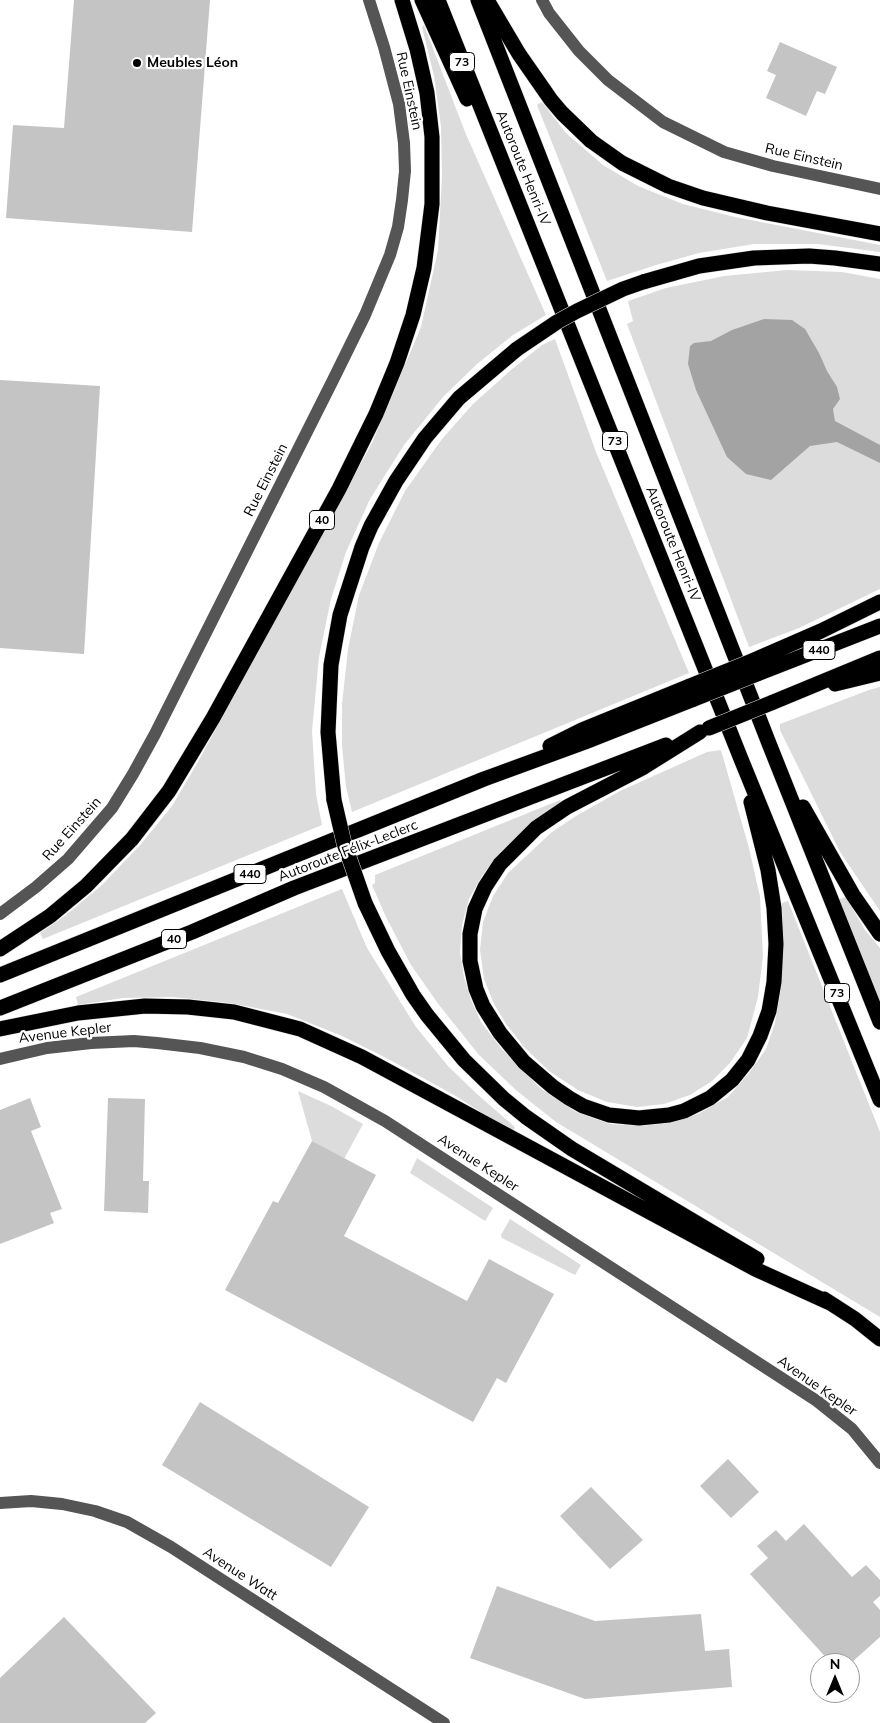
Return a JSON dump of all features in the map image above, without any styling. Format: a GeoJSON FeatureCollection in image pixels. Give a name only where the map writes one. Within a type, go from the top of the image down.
{"type":"FeatureCollection","features":[{"type":"Feature","properties":{"kind":"highway","name":"40"},"geometry":{"type":"LineString","coordinates":[[0,949],[50,916],[86,886],[132,838],[169,791],[213,718],[330,506],[376,414],[397,363],[415,307],[424,268],[432,204],[432,137],[427,93],[417,49],[402,0]]}},
{"type":"Feature","properties":{"kind":"highway"},"geometry":{"type":"LineString","coordinates":[[422,0],[437,36],[542,258]]}},
{"type":"Feature","properties":{"kind":"highway","name":"Autoroute Henri-IV"},"geometry":{"type":"LineString","coordinates":[[438,0],[741,759],[880,1100]]}},
{"type":"Feature","properties":{"kind":"highway","name":"Autoroute Henri-IV"},"geometry":{"type":"LineString","coordinates":[[478,0],[880,1022]]}},
{"type":"Feature","properties":{"kind":"highway"},"geometry":{"type":"LineString","coordinates":[[486,0],[519,54],[551,100],[591,141],[622,163],[668,186],[710,200],[767,213],[880,234]]}},
{"type":"Feature","properties":{"kind":"highway"},"geometry":{"type":"LineString","coordinates":[[880,264],[809,256],[754,258],[699,266],[623,289],[577,311],[517,349],[484,376],[459,398],[425,438],[396,481],[371,526],[362,547],[340,615],[331,665],[328,732],[334,800],[344,843],[365,903],[392,958],[413,995],[464,1060],[504,1099],[572,1149],[832,1304],[880,1339]]}},
{"type":"Feature","properties":{"kind":"highway"},"geometry":{"type":"LineString","coordinates":[[755,667],[880,602]]}},
{"type":"Feature","properties":{"kind":"highway","name":"440"},"geometry":{"type":"LineString","coordinates":[[755,667],[880,626]]}},
{"type":"Feature","properties":{"kind":"highway","name":"440"},"geometry":{"type":"LineString","coordinates":[[771,703],[880,658]]}},
{"type":"Feature","properties":{"kind":"highway","name":"Autoroute Félix-Leclerc"},"geometry":{"type":"LineString","coordinates":[[0,975],[484,779],[585,742],[692,692],[755,667]]}},
{"type":"Feature","properties":{"kind":"highway"},"geometry":{"type":"LineString","coordinates":[[790,695],[880,673]]}},
{"type":"Feature","properties":{"kind":"highway","name":"40"},"geometry":{"type":"LineString","coordinates":[[704,730],[771,703]]}},
{"type":"Feature","properties":{"kind":"highway"},"geometry":{"type":"LineString","coordinates":[[704,730],[644,767],[567,807],[536,828],[500,864],[485,887],[475,909],[470,934],[470,961],[476,990],[487,1014],[505,1040],[524,1062],[553,1087],[583,1106],[609,1115],[639,1118],[669,1115],[684,1111],[723,1089],[741,1070],[755,1048],[765,1024],[772,997],[776,926],[768,870],[751,807],[741,759]]}},
{"type":"Feature","properties":{"kind":"highway","name":"Autoroute Félix-Leclerc"},"geometry":{"type":"LineString","coordinates":[[0,1008],[192,932],[304,885],[704,730]]}},
{"type":"Feature","properties":{"kind":"highway"},"geometry":{"type":"LineString","coordinates":[[770,746],[842,878],[880,934]]}},
{"type":"Feature","properties":{"kind":"highway"},"geometry":{"type":"LineString","coordinates":[[0,1029],[71,1014],[145,1006],[188,1007],[234,1012],[300,1029],[362,1057],[755,1269],[832,1304]]}},
{"type":"Feature","properties":{"kind":"street","name":"Rue Einstein"},"geometry":{"type":"LineString","coordinates":[[0,914],[36,887],[68,859],[112,808],[133,774],[155,734],[333,380],[365,315],[390,255],[398,227],[402,200],[405,170],[404,142],[399,104],[369,0]]}},
{"type":"Feature","properties":{"kind":"street","name":"Rue Einstein"},"geometry":{"type":"LineString","coordinates":[[542,0],[549,13],[579,51],[608,80],[663,122],[724,152],[773,166],[880,189]]}},
{"type":"Feature","properties":{"kind":"street","name":"Avenue Kepler"},"geometry":{"type":"LineString","coordinates":[[0,1059],[47,1048],[91,1043],[157,1043],[200,1048],[244,1057],[324,1087],[385,1121],[816,1401],[852,1429],[880,1462]]}},
{"type":"Feature","properties":{"kind":"street","name":"Avenue Watt"},"geometry":{"type":"LineString","coordinates":[[0,1503],[31,1501],[62,1504],[95,1511],[127,1522],[177,1551],[444,1723]]}},
{"type":"Feature","properties":{"kind":"shaded area"},"geometry":{"type":"Polygon","coordinates":[[[424,25],[465,132],[546,315],[513,335],[477,364],[443,397],[404,445],[370,499],[346,552],[331,599],[319,657],[312,731],[316,794],[322,825],[43,939],[40,933],[66,915],[102,885],[141,844],[172,806],[372,443],[421,327],[438,250],[442,176],[441,127],[434,76],[422,27],[424,25]]]}},
{"type":"Feature","properties":{"kind":"shaded area"},"geometry":{"type":"Polygon","coordinates":[[[542,102],[566,133],[603,165],[638,186],[683,204],[735,217],[880,245],[880,252],[818,244],[754,244],[699,253],[607,281],[537,105],[542,102]]]}},
{"type":"Feature","properties":{"kind":"shaded area"},"geometry":{"type":"Polygon","coordinates":[[[787,270],[842,272],[880,279],[880,589],[799,628],[749,647],[627,324],[633,321],[628,301],[666,288],[724,276],[787,270]]]}},
{"type":"Feature","properties":{"kind":"shaded area"},"geometry":{"type":"Polygon","coordinates":[[[764,319],[792,320],[805,329],[837,387],[840,399],[833,409],[835,421],[880,445],[880,463],[837,442],[810,446],[771,480],[746,474],[727,457],[696,390],[688,364],[690,346],[694,343],[711,341],[732,330],[764,319]]]}},
{"type":"Feature","properties":{"kind":"shaded area"},"geometry":{"type":"Polygon","coordinates":[[[555,339],[596,452],[689,673],[352,812],[346,787],[342,746],[342,704],[348,649],[359,595],[379,543],[405,491],[442,439],[473,404],[511,370],[542,345],[555,339]]]}},
{"type":"Feature","properties":{"kind":"shaded area"},"geometry":{"type":"Polygon","coordinates":[[[880,687],[880,911],[840,852],[780,730],[780,724],[880,687]]]}},
{"type":"Feature","properties":{"kind":"shaded area"},"geometry":{"type":"Polygon","coordinates":[[[721,750],[749,848],[760,897],[763,956],[758,997],[747,1038],[730,1063],[712,1081],[690,1095],[664,1104],[637,1107],[607,1102],[578,1090],[549,1071],[525,1048],[506,1024],[494,1004],[484,979],[480,950],[483,922],[493,896],[508,873],[552,832],[620,791],[707,752],[721,750]]]}},
{"type":"Feature","properties":{"kind":"shaded area"},"geometry":{"type":"Polygon","coordinates":[[[560,800],[561,802],[544,813],[501,851],[482,876],[469,899],[462,925],[460,952],[464,977],[471,1000],[481,1022],[501,1048],[540,1088],[576,1112],[610,1124],[640,1126],[670,1123],[698,1114],[728,1097],[749,1073],[766,1049],[775,1023],[781,988],[783,953],[782,903],[788,901],[880,1132],[880,1317],[556,1122],[517,1091],[479,1055],[439,1005],[411,965],[372,885],[375,883],[375,875],[560,800]]]}},
{"type":"Feature","properties":{"kind":"shaded area"},"geometry":{"type":"Polygon","coordinates":[[[342,889],[367,948],[416,1027],[448,1066],[515,1127],[512,1132],[454,1095],[390,1060],[342,1036],[287,1014],[230,1003],[173,997],[123,998],[78,1005],[76,997],[342,889]]]}},
{"type":"Feature","properties":{"kind":"shaded area"},"geometry":{"type":"Polygon","coordinates":[[[846,897],[865,930],[880,948],[880,1002],[839,899],[846,897]]]}},
{"type":"Feature","properties":{"kind":"shaded area"},"geometry":{"type":"Polygon","coordinates":[[[298,1091],[331,1106],[363,1124],[344,1159],[312,1141],[298,1091]]]}},
{"type":"Feature","properties":{"kind":"shaded area"},"geometry":{"type":"Polygon","coordinates":[[[417,1158],[493,1208],[485,1221],[410,1173],[417,1158]]]}},
{"type":"Feature","properties":{"kind":"shaded area"},"geometry":{"type":"Polygon","coordinates":[[[510,1219],[581,1265],[575,1275],[502,1238],[501,1235],[510,1219]]]}},
{"type":"Feature","properties":{"kind":"building","name":"Meubles Léon"},"geometry":{"type":"Polygon","coordinates":[[[74,0],[210,0],[192,232],[6,218],[13,125],[64,128],[74,0]]]}},
{"type":"Feature","properties":{"kind":"building"},"geometry":{"type":"Polygon","coordinates":[[[780,42],[837,67],[825,94],[817,91],[806,116],[766,98],[776,75],[767,71],[780,42]]]}},
{"type":"Feature","properties":{"kind":"building"},"geometry":{"type":"Polygon","coordinates":[[[0,380],[100,386],[84,654],[0,648],[0,380]]]}},
{"type":"Feature","properties":{"kind":"building"},"geometry":{"type":"Polygon","coordinates":[[[30,1098],[41,1127],[31,1131],[62,1209],[50,1213],[54,1223],[0,1244],[0,1110],[30,1098]]]}},
{"type":"Feature","properties":{"kind":"building"},"geometry":{"type":"Polygon","coordinates":[[[108,1098],[145,1099],[143,1181],[149,1181],[148,1213],[104,1211],[108,1098]]]}},
{"type":"Feature","properties":{"kind":"building"},"geometry":{"type":"Polygon","coordinates":[[[312,1141],[376,1175],[344,1236],[467,1301],[489,1259],[554,1294],[506,1383],[497,1378],[473,1422],[225,1290],[273,1201],[278,1203],[312,1141]]]}},
{"type":"Feature","properties":{"kind":"building"},"geometry":{"type":"Polygon","coordinates":[[[200,1402],[369,1507],[331,1567],[162,1465],[200,1402]]]}},
{"type":"Feature","properties":{"kind":"building"},"geometry":{"type":"Polygon","coordinates":[[[728,1459],[759,1492],[731,1518],[700,1486],[728,1459]]]}},
{"type":"Feature","properties":{"kind":"building"},"geometry":{"type":"Polygon","coordinates":[[[591,1487],[643,1540],[610,1569],[560,1516],[591,1487]]]}},
{"type":"Feature","properties":{"kind":"building"},"geometry":{"type":"Polygon","coordinates":[[[804,1524],[852,1577],[866,1565],[880,1580],[880,1596],[873,1602],[880,1610],[880,1637],[860,1655],[860,1653],[822,1653],[750,1574],[768,1558],[757,1546],[776,1530],[786,1541],[804,1524]]]}},
{"type":"Feature","properties":{"kind":"building"},"geometry":{"type":"Polygon","coordinates":[[[497,1586],[595,1621],[701,1614],[705,1651],[729,1649],[732,1687],[585,1699],[470,1658],[497,1586]]]}},
{"type":"Feature","properties":{"kind":"building"},"geometry":{"type":"Polygon","coordinates":[[[64,1617],[156,1713],[145,1723],[0,1723],[0,1678],[64,1617]]]}},
{"type":"Feature","properties":{"kind":"place","name":"Meubles Léon"},"geometry":{"type":"Point","coordinates":[137,63]}}]}
